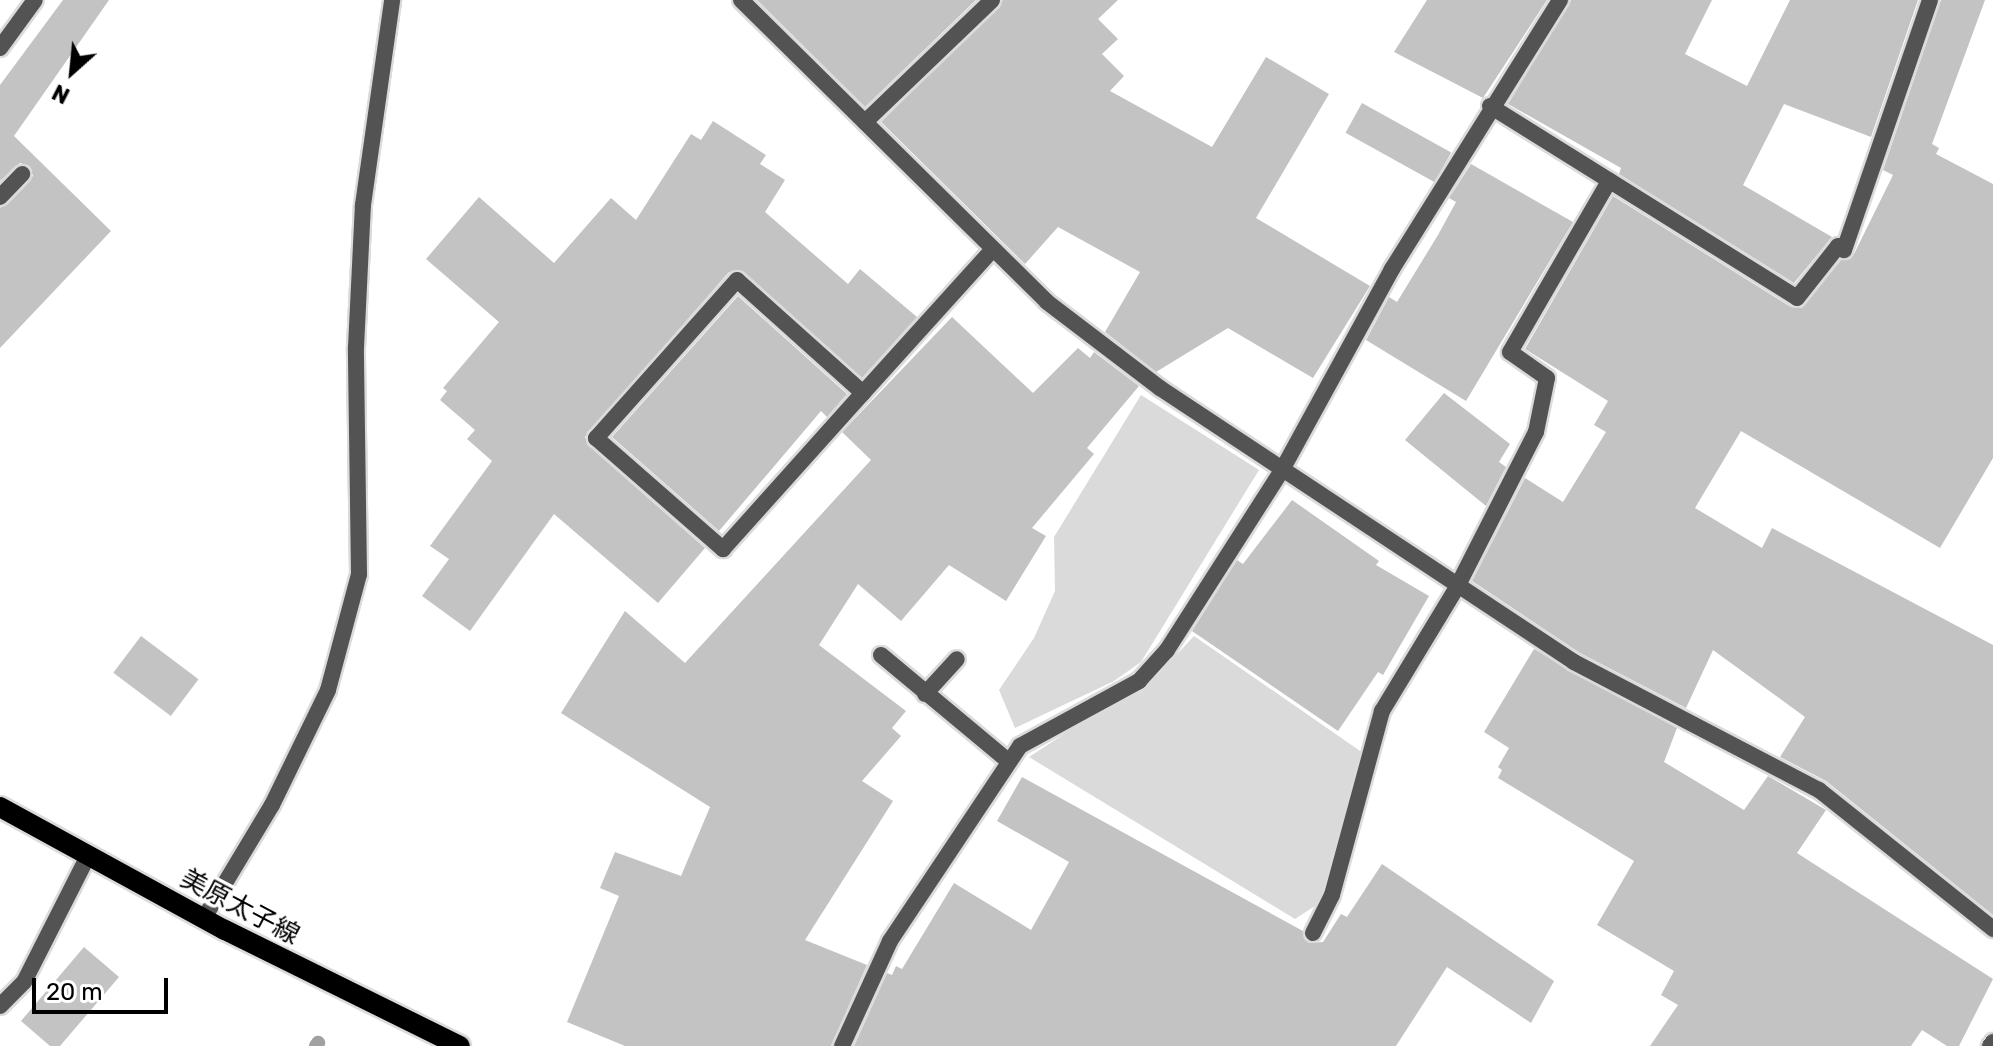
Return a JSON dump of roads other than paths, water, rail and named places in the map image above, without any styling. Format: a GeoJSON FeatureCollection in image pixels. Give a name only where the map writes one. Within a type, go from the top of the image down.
{"type":"FeatureCollection","features":[{"type":"Feature","properties":{"kind":"main road","name":"美原太子線"},"geometry":{"type":"LineString","coordinates":[[0,807],[204,918],[460,1046]]}},
{"type":"Feature","properties":{"kind":"street"},"geometry":{"type":"LineString","coordinates":[[0,48],[6,28],[35,0]]}},
{"type":"Feature","properties":{"kind":"street"},"geometry":{"type":"LineString","coordinates":[[204,918],[272,805],[328,690],[359,574],[356,347],[363,205],[392,0]]}},
{"type":"Feature","properties":{"kind":"street"},"geometry":{"type":"LineString","coordinates":[[741,0],[1047,302],[1147,379],[1574,662],[1819,790],[1993,929]]}},
{"type":"Feature","properties":{"kind":"street"},"geometry":{"type":"LineString","coordinates":[[865,122],[992,0]]}},
{"type":"Feature","properties":{"kind":"street"},"geometry":{"type":"LineString","coordinates":[[842,1046],[890,941],[1020,746],[1139,681],[1167,650],[1282,470],[1392,269],[1490,106],[1560,0]]}},
{"type":"Feature","properties":{"kind":"street"},"geometry":{"type":"LineString","coordinates":[[1490,106],[1797,298],[1838,246],[1844,250],[1930,0]]}},
{"type":"Feature","properties":{"kind":"street"},"geometry":{"type":"LineString","coordinates":[[0,197],[22,174]]}},
{"type":"Feature","properties":{"kind":"street"},"geometry":{"type":"LineString","coordinates":[[1313,933],[1332,895],[1382,711],[1457,587],[1536,432],[1547,378],[1510,352],[1609,181]]}},
{"type":"Feature","properties":{"kind":"street"},"geometry":{"type":"LineString","coordinates":[[863,393],[737,280],[596,438],[723,549],[993,249]]}},
{"type":"Feature","properties":{"kind":"street"},"geometry":{"type":"LineString","coordinates":[[881,655],[1008,761]]}},
{"type":"Feature","properties":{"kind":"street"},"geometry":{"type":"LineString","coordinates":[[925,694],[957,659]]}},
{"type":"Feature","properties":{"kind":"street"},"geometry":{"type":"LineString","coordinates":[[0,1006],[24,982],[88,856]]}}]}
